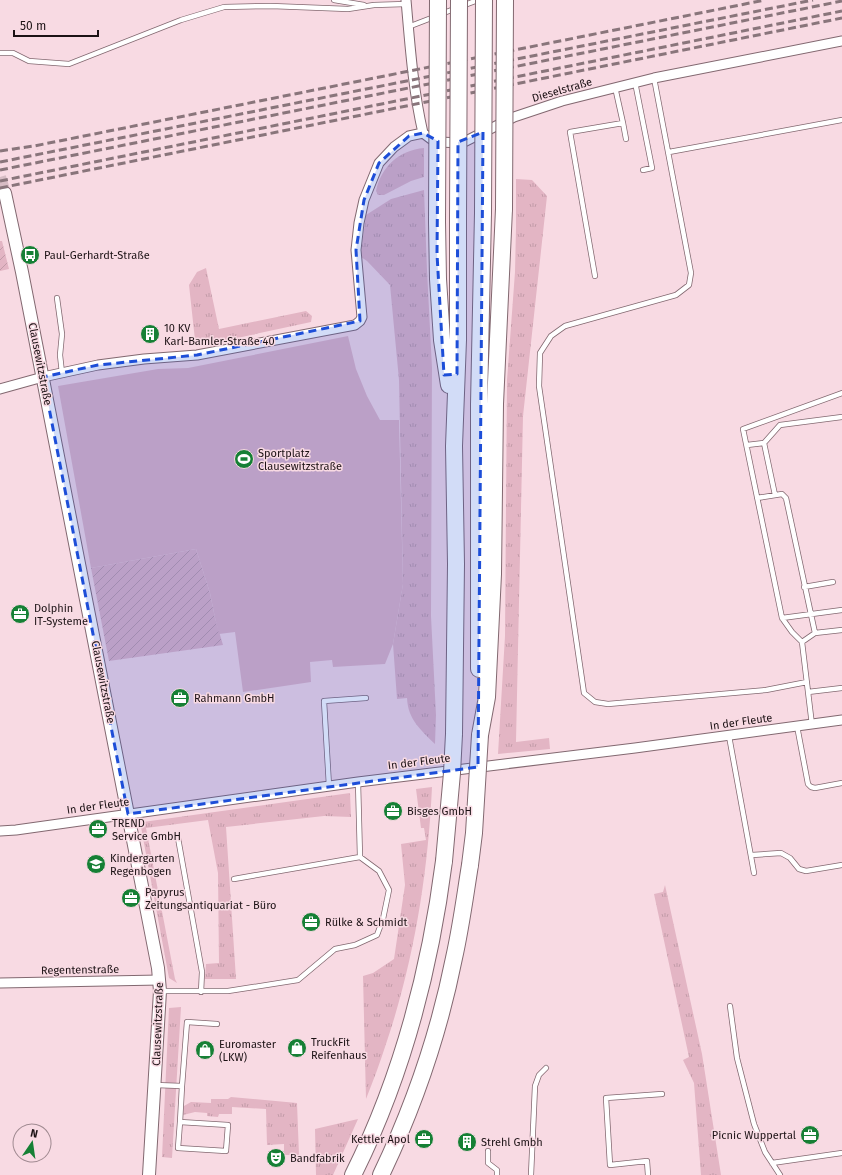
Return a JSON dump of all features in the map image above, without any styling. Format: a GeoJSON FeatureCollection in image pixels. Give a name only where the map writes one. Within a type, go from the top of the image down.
{"type":"FeatureCollection","features":[{"type":"Feature","properties":{"kind":"highway"},"geometry":{"type":"LineString","coordinates":[[438,0],[438,279],[442,340],[454,422]]}},
{"type":"Feature","properties":{"kind":"highway"},"geometry":{"type":"LineString","coordinates":[[353,1175],[380,1114],[401,1057],[413,1018],[430,950],[447,842],[454,734],[456,564],[454,422],[458,340],[459,0]]}},
{"type":"Feature","properties":{"kind":"highway"},"geometry":{"type":"LineString","coordinates":[[382,1175],[406,1118],[424,1068],[442,1008],[454,958],[474,833],[480,735],[478,635],[479,404],[483,213],[484,0]]}},
{"type":"Feature","properties":{"kind":"highway"},"geometry":{"type":"LineString","coordinates":[[480,735],[488,690],[493,574],[495,389],[504,209],[505,0]]}},
{"type":"Feature","properties":{"kind":"street"},"geometry":{"type":"LineString","coordinates":[[0,388],[98,365],[144,359],[197,355],[355,325],[360,322],[362,317],[356,250],[359,223],[364,200],[379,163],[394,147],[409,136],[423,134],[418,113],[406,2]]}},
{"type":"Feature","properties":{"kind":"street","name":"Dieselstraße"},"geometry":{"type":"LineString","coordinates":[[423,134],[439,142],[462,142],[514,117],[535,109],[615,87],[842,41]]}},
{"type":"Feature","properties":{"kind":"street","name":"Clausewitzstraße"},"geometry":{"type":"LineString","coordinates":[[5,193],[43,377],[160,986],[149,1175]]}},
{"type":"Feature","properties":{"kind":"street","name":"In der Fleute"},"geometry":{"type":"LineString","coordinates":[[0,831],[358,782],[729,736],[842,720]]}},
{"type":"Feature","properties":{"kind":"street","name":"Regentenstraße"},"geometry":{"type":"LineString","coordinates":[[0,983],[160,986]]}},
{"type":"Feature","properties":{"kind":"lane"},"geometry":{"type":"LineString","coordinates":[[271,0],[271,6]]}},
{"type":"Feature","properties":{"kind":"lane"},"geometry":{"type":"LineString","coordinates":[[334,0],[372,4]]}},
{"type":"Feature","properties":{"kind":"lane"},"geometry":{"type":"LineString","coordinates":[[408,27],[478,0]]}},
{"type":"Feature","properties":{"kind":"lane"},"geometry":{"type":"LineString","coordinates":[[0,53],[13,53],[28,61],[68,64],[181,20],[224,7],[271,6],[348,9],[372,4],[406,2]]}},
{"type":"Feature","properties":{"kind":"lane"},"geometry":{"type":"LineString","coordinates":[[654,78],[691,273],[689,285],[676,295],[565,326],[551,336],[540,353],[539,386],[584,693],[595,702],[608,704],[766,690],[807,682]]}},
{"type":"Feature","properties":{"kind":"lane"},"geometry":{"type":"LineString","coordinates":[[635,82],[652,168],[643,170]]}},
{"type":"Feature","properties":{"kind":"lane"},"geometry":{"type":"LineString","coordinates":[[615,87],[626,139]]}},
{"type":"Feature","properties":{"kind":"lane"},"geometry":{"type":"LineString","coordinates":[[669,152],[842,120]]}},
{"type":"Feature","properties":{"kind":"lane"},"geometry":{"type":"LineString","coordinates":[[595,276],[570,132],[622,123]]}},
{"type":"Feature","properties":{"kind":"lane"},"geometry":{"type":"LineString","coordinates":[[57,298],[62,334],[60,355],[62,373]]}},
{"type":"Feature","properties":{"kind":"lane"},"geometry":{"type":"LineString","coordinates":[[812,725],[802,642],[792,632],[782,618],[743,429],[842,393]]}},
{"type":"Feature","properties":{"kind":"lane"},"geometry":{"type":"LineString","coordinates":[[778,416],[780,425]]}},
{"type":"Feature","properties":{"kind":"lane"},"geometry":{"type":"LineString","coordinates":[[747,445],[764,443],[780,425],[842,417]]}},
{"type":"Feature","properties":{"kind":"lane"},"geometry":{"type":"LineString","coordinates":[[764,443],[774,495]]}},
{"type":"Feature","properties":{"kind":"lane"},"geometry":{"type":"LineString","coordinates":[[758,498],[782,494],[786,498],[815,633]]}},
{"type":"Feature","properties":{"kind":"lane"},"geometry":{"type":"LineString","coordinates":[[804,587],[833,582]]}},
{"type":"Feature","properties":{"kind":"lane"},"geometry":{"type":"LineString","coordinates":[[782,618],[842,610]]}},
{"type":"Feature","properties":{"kind":"lane"},"geometry":{"type":"LineString","coordinates":[[802,642],[815,633],[842,630]]}},
{"type":"Feature","properties":{"kind":"lane"},"geometry":{"type":"LineString","coordinates":[[808,692],[842,688]]}},
{"type":"Feature","properties":{"kind":"lane"},"geometry":{"type":"LineString","coordinates":[[329,786],[324,702],[366,698]]}},
{"type":"Feature","properties":{"kind":"lane"},"geometry":{"type":"LineString","coordinates":[[797,726],[808,784],[815,788],[842,783]]}},
{"type":"Feature","properties":{"kind":"lane"},"geometry":{"type":"LineString","coordinates":[[729,736],[752,855],[754,873]]}},
{"type":"Feature","properties":{"kind":"lane"},"geometry":{"type":"LineString","coordinates":[[358,782],[360,857]]}},
{"type":"Feature","properties":{"kind":"lane"},"geometry":{"type":"LineString","coordinates":[[178,838],[202,972],[201,992]]}},
{"type":"Feature","properties":{"kind":"lane"},"geometry":{"type":"LineString","coordinates":[[752,855],[781,853],[790,858],[799,869],[806,871],[842,865]]}},
{"type":"Feature","properties":{"kind":"lane"},"geometry":{"type":"LineString","coordinates":[[160,986],[201,992],[228,991],[298,980],[335,949],[355,945],[377,935],[384,919],[389,890],[379,871],[360,857],[234,879]]}},
{"type":"Feature","properties":{"kind":"lane"},"geometry":{"type":"LineString","coordinates":[[730,1006],[737,1058],[754,1124],[765,1152],[780,1175]]}},
{"type":"Feature","properties":{"kind":"lane"},"geometry":{"type":"LineString","coordinates":[[180,1122],[228,1125],[226,1150],[178,1148],[187,1022],[217,1024]]}},
{"type":"Feature","properties":{"kind":"lane"},"geometry":{"type":"LineString","coordinates":[[532,1175],[534,1086],[539,1075],[546,1068]]}},
{"type":"Feature","properties":{"kind":"lane"},"geometry":{"type":"LineString","coordinates":[[155,1085],[182,1086]]}},
{"type":"Feature","properties":{"kind":"lane"},"geometry":{"type":"LineString","coordinates":[[648,1175],[647,1161],[610,1165],[606,1098],[662,1094]]}},
{"type":"Feature","properties":{"kind":"lane"},"geometry":{"type":"LineString","coordinates":[[488,1151],[488,1163],[497,1170],[497,1175]]}},
{"type":"Feature","properties":{"kind":"lane"},"geometry":{"type":"LineString","coordinates":[[772,1163],[842,1153]]}},
{"type":"Feature","properties":{"kind":"highlighted area"},"geometry":{"type":"Polygon","coordinates":[[[483,132],[478,767],[128,814],[43,377],[98,365],[197,355],[360,321],[356,250],[364,200],[379,163],[409,136],[423,133],[438,141],[437,254],[444,375],[457,374],[458,142],[483,132]]]}},
{"type":"Feature","properties":{"kind":"green space"},"geometry":{"type":"Polygon","coordinates":[[[424,148],[424,177],[411,181],[384,195],[378,195],[376,191],[378,182],[392,161],[407,152],[424,148]]]}},
{"type":"Feature","properties":{"kind":"green space"},"geometry":{"type":"Polygon","coordinates":[[[516,179],[532,180],[547,196],[523,416],[516,742],[549,738],[550,749],[498,754],[505,636],[507,380],[515,272],[516,179]]]}},
{"type":"Feature","properties":{"kind":"green space"},"geometry":{"type":"Polygon","coordinates":[[[424,190],[432,368],[431,616],[436,715],[435,744],[416,724],[410,712],[407,698],[397,699],[393,644],[403,584],[399,380],[390,285],[367,261],[361,257],[366,215],[391,199],[424,190]]]}},
{"type":"Feature","properties":{"kind":"green space"},"geometry":{"type":"Polygon","coordinates":[[[0,241],[2,241],[9,269],[0,271],[0,241]]]}},
{"type":"Feature","properties":{"kind":"green space"},"geometry":{"type":"Polygon","coordinates":[[[206,268],[219,329],[306,311],[312,316],[311,322],[200,346],[195,340],[189,285],[197,272],[206,268]]]}},
{"type":"Feature","properties":{"kind":"green space"},"geometry":{"type":"Polygon","coordinates":[[[348,336],[356,369],[367,396],[380,420],[399,420],[403,584],[393,644],[385,664],[333,667],[332,660],[310,662],[311,682],[243,692],[235,632],[219,634],[210,593],[196,549],[91,568],[58,386],[158,369],[188,368],[348,336]]]}},
{"type":"Feature","properties":{"kind":"green space"},"geometry":{"type":"Polygon","coordinates":[[[196,549],[210,593],[215,618],[223,645],[109,661],[91,568],[196,549]]]}},
{"type":"Feature","properties":{"kind":"green space"},"geometry":{"type":"Polygon","coordinates":[[[432,787],[423,885],[412,949],[396,1013],[366,1099],[363,976],[373,973],[394,959],[405,885],[401,844],[426,840],[424,828],[421,828],[416,789],[432,787]]]}},
{"type":"Feature","properties":{"kind":"green space"},"geometry":{"type":"Polygon","coordinates":[[[350,793],[351,817],[324,816],[226,827],[236,979],[205,979],[206,964],[219,963],[218,873],[208,820],[146,828],[177,983],[169,978],[141,827],[143,822],[350,793]]]}},
{"type":"Feature","properties":{"kind":"green space"},"geometry":{"type":"Polygon","coordinates":[[[665,885],[702,1054],[721,1175],[701,1175],[694,1083],[683,1060],[689,1057],[654,894],[663,892],[665,885]]]}},
{"type":"Feature","properties":{"kind":"green space"},"geometry":{"type":"Polygon","coordinates":[[[181,1007],[172,1158],[162,1157],[169,1008],[181,1007]]]}},
{"type":"Feature","properties":{"kind":"green space"},"geometry":{"type":"Polygon","coordinates":[[[231,1097],[297,1103],[299,1155],[284,1155],[284,1144],[267,1145],[266,1109],[232,1107],[232,1114],[219,1114],[218,1117],[207,1116],[207,1113],[195,1112],[183,1115],[184,1106],[191,1102],[211,1103],[211,1099],[228,1099],[231,1097]]]}},
{"type":"Feature","properties":{"kind":"green space"},"geometry":{"type":"Polygon","coordinates":[[[358,1119],[333,1175],[316,1175],[315,1129],[358,1119]]]}},
{"type":"Feature","properties":{"kind":"tunnel"},"geometry":{"type":"LineString","coordinates":[[0,177],[5,193]]}},
{"type":"Feature","properties":{"kind":"railway"},"geometry":{"type":"LineString","coordinates":[[0,151],[34,146],[765,0]]}},
{"type":"Feature","properties":{"kind":"railway"},"geometry":{"type":"LineString","coordinates":[[0,162],[813,0]]}},
{"type":"Feature","properties":{"kind":"railway"},"geometry":{"type":"LineString","coordinates":[[0,170],[842,1]]}},
{"type":"Feature","properties":{"kind":"railway"},"geometry":{"type":"LineString","coordinates":[[0,181],[842,11]]}},
{"type":"Feature","properties":{"kind":"railway"},"geometry":{"type":"LineString","coordinates":[[0,188],[842,18]]}},
{"type":"Feature","properties":{"kind":"place","name":"Paul-Gerhardt-Straße"},"geometry":{"type":"Point","coordinates":[30,255]}},
{"type":"Feature","properties":{"kind":"place","name":"10 KV Karl-Bamler-Straße 40"},"geometry":{"type":"Point","coordinates":[150,334]}},
{"type":"Feature","properties":{"kind":"place","name":"Sportplatz Clausewitzstraße"},"geometry":{"type":"Point","coordinates":[244,459]}},
{"type":"Feature","properties":{"kind":"place","name":"Dolphin IT-Systeme"},"geometry":{"type":"Point","coordinates":[20,614]}},
{"type":"Feature","properties":{"kind":"place","name":"Rahmann GmbH"},"geometry":{"type":"Point","coordinates":[180,698]}},
{"type":"Feature","properties":{"kind":"place","name":"Bisges GmbH"},"geometry":{"type":"Point","coordinates":[393,811]}},
{"type":"Feature","properties":{"kind":"place","name":"TREND Service GmbH"},"geometry":{"type":"Point","coordinates":[98,829]}},
{"type":"Feature","properties":{"kind":"place","name":"Kindergarten Regenbogen"},"geometry":{"type":"Point","coordinates":[96,864]}},
{"type":"Feature","properties":{"kind":"place","name":"Papyrus Zeitungsantiquariat - Büro"},"geometry":{"type":"Point","coordinates":[131,898]}},
{"type":"Feature","properties":{"kind":"place","name":"Rülke & Schmidt"},"geometry":{"type":"Point","coordinates":[311,922]}},
{"type":"Feature","properties":{"kind":"place","name":"TruckFit Reifenhaus"},"geometry":{"type":"Point","coordinates":[297,1048]}},
{"type":"Feature","properties":{"kind":"place","name":"Euromaster (LKW)"},"geometry":{"type":"Point","coordinates":[205,1050]}},
{"type":"Feature","properties":{"kind":"place","name":"Picnic Wuppertal"},"geometry":{"type":"Point","coordinates":[810,1135]}},
{"type":"Feature","properties":{"kind":"place","name":"Kettler Apol"},"geometry":{"type":"Point","coordinates":[424,1139]}},
{"type":"Feature","properties":{"kind":"place","name":"Strehl Gmbh"},"geometry":{"type":"Point","coordinates":[467,1142]}},
{"type":"Feature","properties":{"kind":"place","name":"Bandfabrik"},"geometry":{"type":"Point","coordinates":[276,1158]}}]}
